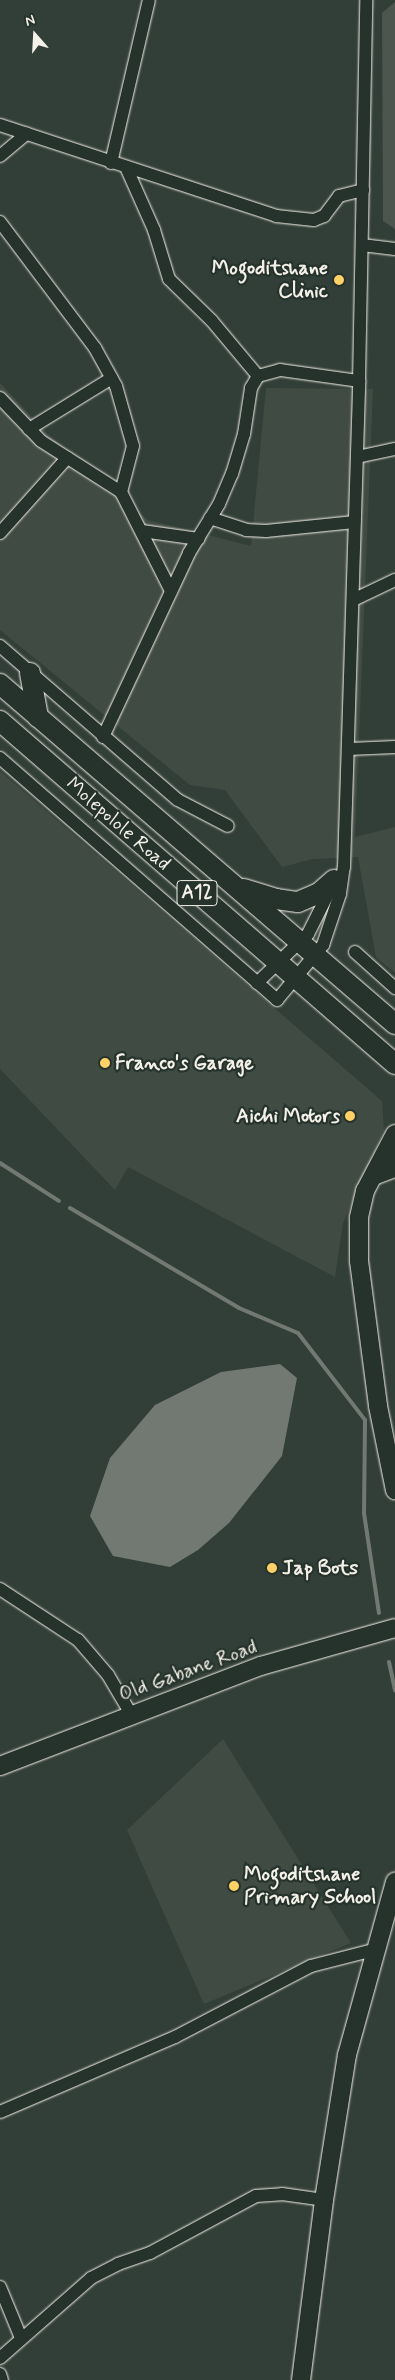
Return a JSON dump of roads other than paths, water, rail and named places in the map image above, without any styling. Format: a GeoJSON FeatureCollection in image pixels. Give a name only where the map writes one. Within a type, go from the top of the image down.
{"type":"FeatureCollection","features":[{"type":"Feature","properties":{"kind":"main road"},"geometry":{"type":"LineString","coordinates":[[30,673],[38,717]]}},
{"type":"Feature","properties":{"kind":"main road","name":"Molepolole Road"},"geometry":{"type":"LineString","coordinates":[[0,684],[395,1024]]}},
{"type":"Feature","properties":{"kind":"main road","name":"Molepolole Road"},"geometry":{"type":"LineString","coordinates":[[0,721],[395,1064]]}},
{"type":"Feature","properties":{"kind":"main road"},"geometry":{"type":"LineString","coordinates":[[237,887],[276,899],[298,902],[319,893],[334,880]]}},
{"type":"Feature","properties":{"kind":"street"},"geometry":{"type":"LineString","coordinates":[[111,163],[149,0]]}},
{"type":"Feature","properties":{"kind":"street"},"geometry":{"type":"LineString","coordinates":[[0,758],[277,1000],[316,957],[333,922],[340,894],[344,856],[349,749],[359,381],[366,0]]}},
{"type":"Feature","properties":{"kind":"street"},"geometry":{"type":"LineString","coordinates":[[0,124],[111,163],[276,216],[301,221],[324,216],[339,196],[363,190]]}},
{"type":"Feature","properties":{"kind":"street"},"geometry":{"type":"LineString","coordinates":[[0,156],[27,133]]}},
{"type":"Feature","properties":{"kind":"street"},"geometry":{"type":"LineString","coordinates":[[126,167],[154,230],[169,279],[212,320],[258,376]]}},
{"type":"Feature","properties":{"kind":"street"},"geometry":{"type":"LineString","coordinates":[[0,222],[95,348],[112,378],[125,410],[133,446],[121,492]]}},
{"type":"Feature","properties":{"kind":"street"},"geometry":{"type":"LineString","coordinates":[[362,245],[395,249]]}},
{"type":"Feature","properties":{"kind":"street"},"geometry":{"type":"LineString","coordinates":[[103,737],[171,591],[239,458],[251,388],[258,376],[280,370],[359,381]]}},
{"type":"Feature","properties":{"kind":"street"},"geometry":{"type":"LineString","coordinates":[[29,429],[112,378]]}},
{"type":"Feature","properties":{"kind":"street"},"geometry":{"type":"LineString","coordinates":[[0,398],[29,429],[67,458],[121,492],[171,591]]}},
{"type":"Feature","properties":{"kind":"street"},"geometry":{"type":"LineString","coordinates":[[357,457],[395,449]]}},
{"type":"Feature","properties":{"kind":"street"},"geometry":{"type":"LineString","coordinates":[[0,533],[67,458]]}},
{"type":"Feature","properties":{"kind":"street"},"geometry":{"type":"LineString","coordinates":[[210,518],[246,530],[266,531],[355,522]]}},
{"type":"Feature","properties":{"kind":"street"},"geometry":{"type":"LineString","coordinates":[[142,531],[198,539]]}},
{"type":"Feature","properties":{"kind":"street"},"geometry":{"type":"LineString","coordinates":[[353,600],[395,580]]}},
{"type":"Feature","properties":{"kind":"street"},"geometry":{"type":"LineString","coordinates":[[0,646],[178,800],[228,826]]}},
{"type":"Feature","properties":{"kind":"street"},"geometry":{"type":"LineString","coordinates":[[349,749],[395,747]]}},
{"type":"Feature","properties":{"kind":"street"},"geometry":{"type":"LineString","coordinates":[[257,983],[299,943],[315,923],[344,856]]}},
{"type":"Feature","properties":{"kind":"street"},"geometry":{"type":"LineString","coordinates":[[355,952],[395,988]]}},
{"type":"Feature","properties":{"kind":"street"},"geometry":{"type":"LineString","coordinates":[[395,1134],[385,1166],[359,1218],[359,1261],[378,1406],[395,1490]]}},
{"type":"Feature","properties":{"kind":"street"},"geometry":{"type":"LineString","coordinates":[[0,1589],[78,1640],[108,1675],[131,1714]]}},
{"type":"Feature","properties":{"kind":"street","name":"Old Gabane Road"},"geometry":{"type":"LineString","coordinates":[[0,1766],[131,1714],[261,1666],[395,1628]]}},
{"type":"Feature","properties":{"kind":"street"},"geometry":{"type":"LineString","coordinates":[[301,2380],[324,2200],[350,2040],[395,1882]]}},
{"type":"Feature","properties":{"kind":"street"},"geometry":{"type":"LineString","coordinates":[[0,2112],[175,2037],[311,1966],[376,1950]]}},
{"type":"Feature","properties":{"kind":"street"},"geometry":{"type":"LineString","coordinates":[[0,2358],[96,2274],[150,2253],[256,2196],[282,2194],[324,2200]]}},
{"type":"Feature","properties":{"kind":"street"},"geometry":{"type":"LineString","coordinates":[[0,2287],[21,2338]]}},
{"type":"Feature","properties":{"kind":"street"},"geometry":{"type":"LineString","coordinates":[[0,2374],[2,2380]]}},
{"type":"Feature","properties":{"kind":"waterway"},"geometry":{"type":"LineString","coordinates":[[0,1163],[59,1201]]}},
{"type":"Feature","properties":{"kind":"waterway"},"geometry":{"type":"LineString","coordinates":[[70,1208],[239,1308],[298,1333],[365,1420],[364,1513],[379,1613]]}},
{"type":"Feature","properties":{"kind":"waterway"},"geometry":{"type":"LineString","coordinates":[[389,1662],[395,1690]]}},
{"type":"Feature","properties":{"kind":"place","name":"Mogoditshane Clinic"},"geometry":{"type":"Point","coordinates":[339,280]}},
{"type":"Feature","properties":{"kind":"place","name":"Franco's Garage"},"geometry":{"type":"Point","coordinates":[105,1063]}},
{"type":"Feature","properties":{"kind":"place","name":"Aichi Motors"},"geometry":{"type":"Point","coordinates":[350,1116]}},
{"type":"Feature","properties":{"kind":"place","name":"Jap Bots"},"geometry":{"type":"Point","coordinates":[272,1568]}},
{"type":"Feature","properties":{"kind":"place","name":"Mogoditshane Primary School"},"geometry":{"type":"Point","coordinates":[234,1886]}}]}
